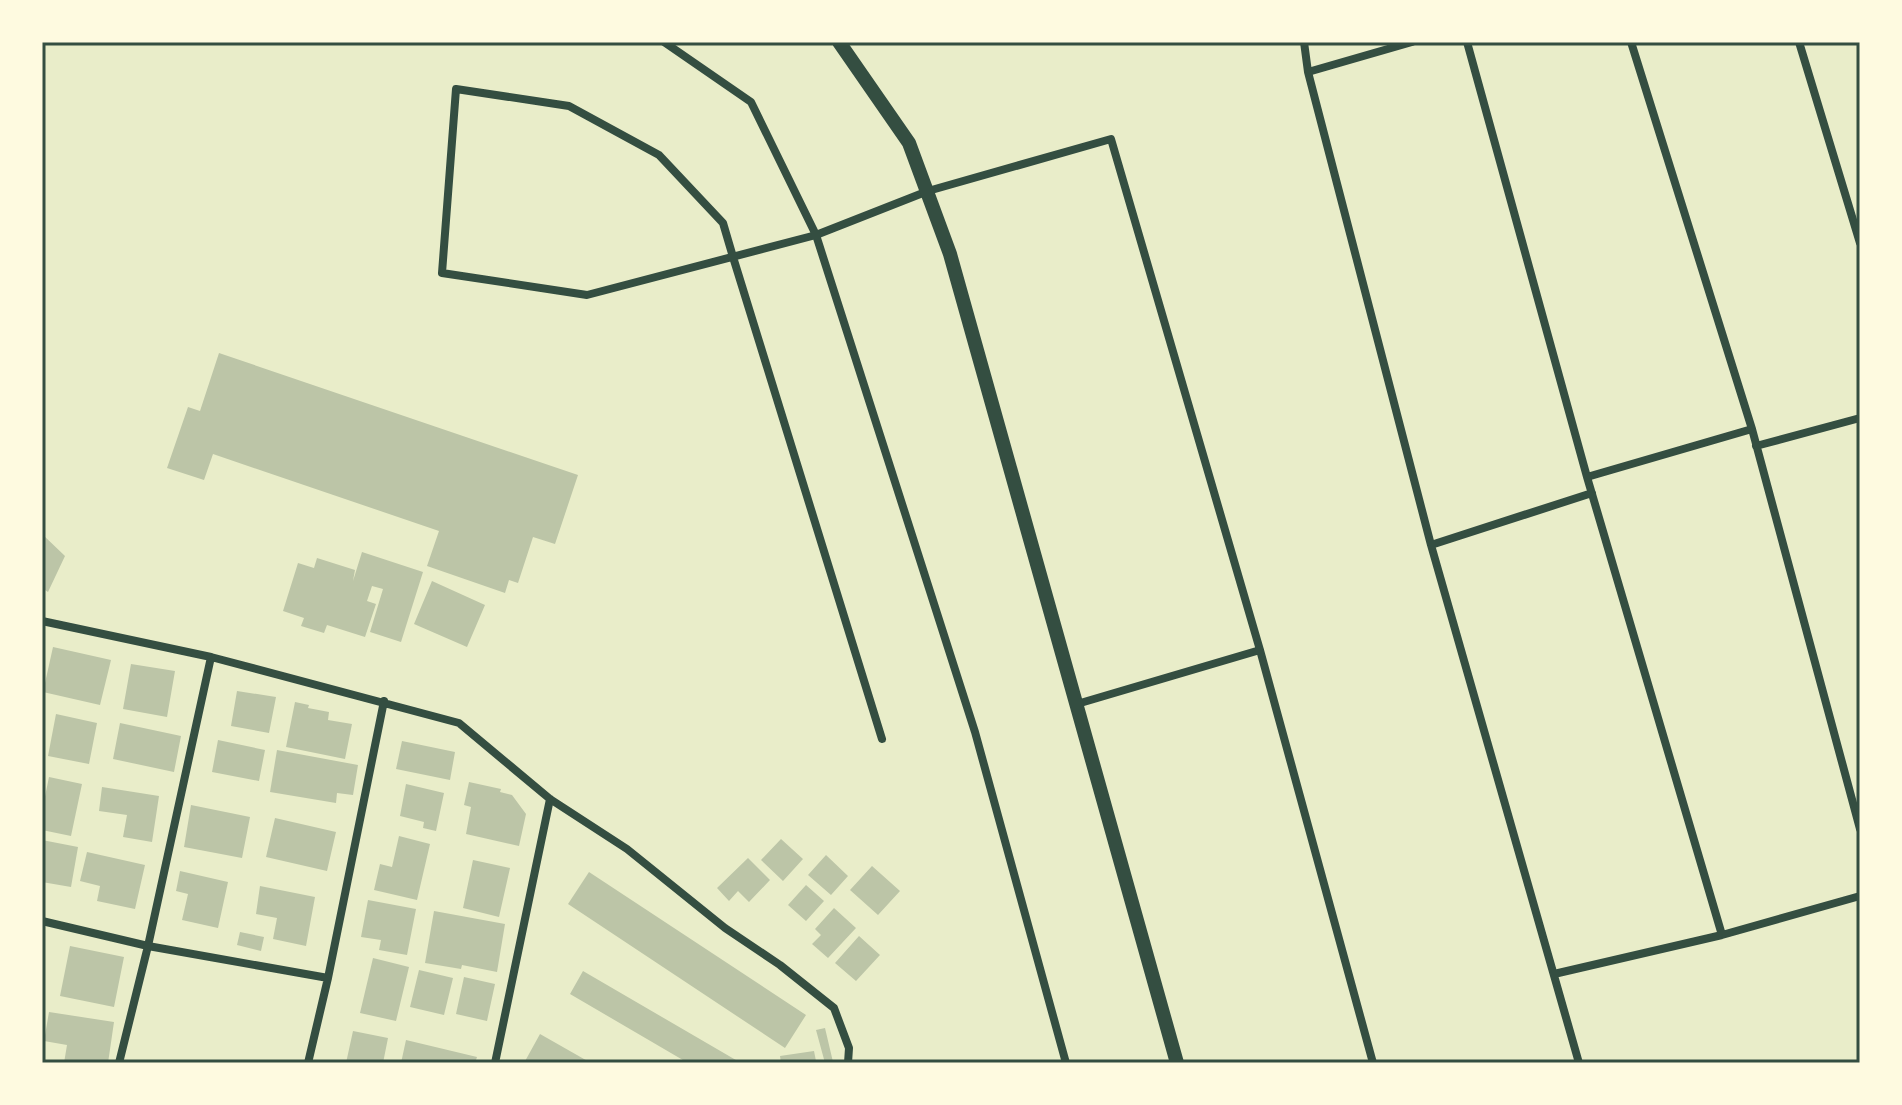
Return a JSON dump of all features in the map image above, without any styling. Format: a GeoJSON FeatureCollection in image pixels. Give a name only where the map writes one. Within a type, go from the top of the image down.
{"type":"FeatureCollection","features":[{"type":"Feature","properties":{"kind":"street"},"geometry":{"type":"LineString","coordinates":[[664,42],[751,102],[816,235],[975,732],[1066,1063]]}},
{"type":"Feature","properties":{"kind":"street"},"geometry":{"type":"LineString","coordinates":[[839,42],[909,143],[950,254],[1177,1063]]}},
{"type":"Feature","properties":{"kind":"street"},"geometry":{"type":"LineString","coordinates":[[1304,42],[1308,72],[1431,545],[1579,1063]]}},
{"type":"Feature","properties":{"kind":"street"},"geometry":{"type":"LineString","coordinates":[[1308,72],[1412,42]]}},
{"type":"Feature","properties":{"kind":"street"},"geometry":{"type":"LineString","coordinates":[[1467,42],[1587,477],[1722,935]]}},
{"type":"Feature","properties":{"kind":"street"},"geometry":{"type":"LineString","coordinates":[[1631,42],[1752,429],[1860,829]]}},
{"type":"Feature","properties":{"kind":"street"},"geometry":{"type":"LineString","coordinates":[[1799,42],[1860,243]]}},
{"type":"Feature","properties":{"kind":"street"},"geometry":{"type":"LineString","coordinates":[[882,739],[733,257],[723,223],[659,155],[569,106],[456,89],[442,273],[587,295],[733,257],[816,235],[928,191],[1111,139],[1260,650],[1373,1063]]}},
{"type":"Feature","properties":{"kind":"street"},"geometry":{"type":"LineString","coordinates":[[1756,446],[1860,418]]}},
{"type":"Feature","properties":{"kind":"street"},"geometry":{"type":"LineString","coordinates":[[1587,477],[1752,429]]}},
{"type":"Feature","properties":{"kind":"street"},"geometry":{"type":"LineString","coordinates":[[1431,545],[1592,493]]}},
{"type":"Feature","properties":{"kind":"street"},"geometry":{"type":"LineString","coordinates":[[42,621],[211,657],[459,723],[550,799],[627,849],[725,928],[780,965],[834,1008],[849,1048],[848,1063]]}},
{"type":"Feature","properties":{"kind":"street"},"geometry":{"type":"LineString","coordinates":[[1077,704],[1260,650]]}},
{"type":"Feature","properties":{"kind":"street"},"geometry":{"type":"LineString","coordinates":[[119,1063],[148,946],[211,657]]}},
{"type":"Feature","properties":{"kind":"street"},"geometry":{"type":"LineString","coordinates":[[308,1063],[384,701]]}},
{"type":"Feature","properties":{"kind":"street"},"geometry":{"type":"LineString","coordinates":[[495,1063],[550,799]]}},
{"type":"Feature","properties":{"kind":"street"},"geometry":{"type":"LineString","coordinates":[[1554,974],[1722,935],[1860,896]]}},
{"type":"Feature","properties":{"kind":"street"},"geometry":{"type":"LineString","coordinates":[[42,921],[148,946],[328,978]]}},
{"type":"Feature","properties":{"kind":"building"},"geometry":{"type":"Polygon","coordinates":[[[219,353],[578,475],[555,544],[533,537],[518,583],[509,580],[505,593],[427,566],[439,531],[213,454],[204,480],[167,468],[188,407],[200,411],[219,353]]]}},
{"type":"Feature","properties":{"kind":"building"},"geometry":{"type":"Polygon","coordinates":[[[42,534],[65,556],[48,592],[42,588],[42,534]]]}},
{"type":"Feature","properties":{"kind":"building"},"geometry":{"type":"Polygon","coordinates":[[[362,552],[423,572],[401,642],[370,632],[383,589],[372,586],[367,601],[376,604],[365,637],[327,625],[324,633],[301,626],[304,618],[283,611],[298,563],[314,568],[317,558],[355,570],[353,581],[362,552]]]}},
{"type":"Feature","properties":{"kind":"building"},"geometry":{"type":"Polygon","coordinates":[[[432,581],[485,605],[467,647],[414,624],[432,581]]]}},
{"type":"Feature","properties":{"kind":"building"},"geometry":{"type":"Polygon","coordinates":[[[53,647],[111,660],[100,705],[43,692],[53,647]]]}},
{"type":"Feature","properties":{"kind":"building"},"geometry":{"type":"Polygon","coordinates":[[[131,664],[175,671],[167,717],[123,709],[131,664]]]}},
{"type":"Feature","properties":{"kind":"building"},"geometry":{"type":"Polygon","coordinates":[[[237,691],[276,697],[269,733],[231,726],[237,691]]]}},
{"type":"Feature","properties":{"kind":"building"},"geometry":{"type":"Polygon","coordinates":[[[295,702],[329,712],[328,720],[352,724],[345,759],[286,747],[295,702]]]}},
{"type":"Feature","properties":{"kind":"building"},"geometry":{"type":"Polygon","coordinates":[[[56,714],[97,723],[89,764],[48,756],[56,714]]]}},
{"type":"Feature","properties":{"kind":"building"},"geometry":{"type":"Polygon","coordinates":[[[120,723],[181,736],[174,772],[113,759],[120,723]]]}},
{"type":"Feature","properties":{"kind":"building"},"geometry":{"type":"Polygon","coordinates":[[[218,740],[265,750],[259,781],[212,772],[218,740]]]}},
{"type":"Feature","properties":{"kind":"building"},"geometry":{"type":"Polygon","coordinates":[[[402,741],[455,752],[450,780],[396,769],[402,741]]]}},
{"type":"Feature","properties":{"kind":"building"},"geometry":{"type":"Polygon","coordinates":[[[277,750],[358,765],[353,795],[337,793],[336,803],[270,792],[277,750]]]}},
{"type":"Feature","properties":{"kind":"building"},"geometry":{"type":"Polygon","coordinates":[[[49,777],[82,784],[71,836],[42,830],[42,811],[49,777]]]}},
{"type":"Feature","properties":{"kind":"building"},"geometry":{"type":"Polygon","coordinates":[[[469,782],[501,789],[500,792],[512,795],[526,814],[519,846],[466,834],[471,807],[464,805],[469,782]]]}},
{"type":"Feature","properties":{"kind":"building"},"geometry":{"type":"Polygon","coordinates":[[[406,784],[444,793],[436,831],[423,828],[424,822],[400,816],[406,784]]]}},
{"type":"Feature","properties":{"kind":"building"},"geometry":{"type":"Polygon","coordinates":[[[102,787],[159,796],[152,842],[123,837],[127,815],[99,811],[102,787]]]}},
{"type":"Feature","properties":{"kind":"building"},"geometry":{"type":"Polygon","coordinates":[[[191,805],[250,817],[242,858],[184,847],[191,805]]]}},
{"type":"Feature","properties":{"kind":"building"},"geometry":{"type":"Polygon","coordinates":[[[275,818],[336,832],[327,871],[266,857],[275,818]]]}},
{"type":"Feature","properties":{"kind":"building"},"geometry":{"type":"Polygon","coordinates":[[[399,836],[430,844],[417,900],[374,890],[380,864],[392,867],[399,836]]]}},
{"type":"Feature","properties":{"kind":"building"},"geometry":{"type":"Polygon","coordinates":[[[781,839],[803,859],[783,881],[761,860],[781,839]]]}},
{"type":"Feature","properties":{"kind":"building"},"geometry":{"type":"Polygon","coordinates":[[[42,840],[78,847],[71,887],[42,882],[42,840]]]}},
{"type":"Feature","properties":{"kind":"building"},"geometry":{"type":"Polygon","coordinates":[[[87,852],[145,865],[135,909],[97,901],[100,886],[80,881],[87,852]]]}},
{"type":"Feature","properties":{"kind":"building"},"geometry":{"type":"Polygon","coordinates":[[[826,855],[848,876],[831,895],[808,875],[826,855]]]}},
{"type":"Feature","properties":{"kind":"building"},"geometry":{"type":"Polygon","coordinates":[[[748,858],[770,880],[749,902],[738,891],[729,901],[717,888],[748,858]]]}},
{"type":"Feature","properties":{"kind":"building"},"geometry":{"type":"Polygon","coordinates":[[[473,860],[510,868],[499,917],[463,908],[473,860]]]}},
{"type":"Feature","properties":{"kind":"building"},"geometry":{"type":"Polygon","coordinates":[[[872,866],[900,891],[878,915],[850,890],[872,866]]]}},
{"type":"Feature","properties":{"kind":"building"},"geometry":{"type":"Polygon","coordinates":[[[180,871],[228,882],[218,928],[182,920],[188,894],[176,891],[180,871]]]}},
{"type":"Feature","properties":{"kind":"building"},"geometry":{"type":"Polygon","coordinates":[[[589,872],[806,1015],[785,1048],[568,904],[589,872]]]}},
{"type":"Feature","properties":{"kind":"building"},"geometry":{"type":"Polygon","coordinates":[[[806,885],[824,901],[806,921],[788,905],[806,885]]]}},
{"type":"Feature","properties":{"kind":"building"},"geometry":{"type":"Polygon","coordinates":[[[260,886],[315,897],[306,946],[273,939],[277,918],[256,914],[260,886]]]}},
{"type":"Feature","properties":{"kind":"building"},"geometry":{"type":"Polygon","coordinates":[[[368,900],[416,909],[407,955],[379,950],[381,940],[361,937],[368,900]]]}},
{"type":"Feature","properties":{"kind":"building"},"geometry":{"type":"Polygon","coordinates":[[[834,908],[856,928],[828,958],[812,944],[821,935],[815,929],[834,908]]]}},
{"type":"Feature","properties":{"kind":"building"},"geometry":{"type":"Polygon","coordinates":[[[434,911],[505,924],[497,972],[462,965],[461,969],[425,963],[434,911]]]}},
{"type":"Feature","properties":{"kind":"building"},"geometry":{"type":"Polygon","coordinates":[[[240,932],[264,937],[261,951],[237,945],[240,932]]]}},
{"type":"Feature","properties":{"kind":"building"},"geometry":{"type":"Polygon","coordinates":[[[859,936],[880,955],[856,981],[835,963],[859,936]]]}},
{"type":"Feature","properties":{"kind":"building"},"geometry":{"type":"Polygon","coordinates":[[[70,946],[124,957],[114,1007],[60,996],[70,946]]]}},
{"type":"Feature","properties":{"kind":"building"},"geometry":{"type":"Polygon","coordinates":[[[373,958],[409,967],[396,1021],[360,1013],[373,958]]]}},
{"type":"Feature","properties":{"kind":"building"},"geometry":{"type":"Polygon","coordinates":[[[419,970],[453,978],[444,1015],[410,1007],[419,970]]]}},
{"type":"Feature","properties":{"kind":"building"},"geometry":{"type":"Polygon","coordinates":[[[583,971],[741,1063],[688,1063],[570,994],[583,971]]]}},
{"type":"Feature","properties":{"kind":"building"},"geometry":{"type":"Polygon","coordinates":[[[464,977],[495,984],[487,1021],[456,1014],[464,977]]]}},
{"type":"Feature","properties":{"kind":"building"},"geometry":{"type":"Polygon","coordinates":[[[49,1012],[114,1022],[108,1063],[64,1063],[67,1045],[44,1041],[49,1012]]]}},
{"type":"Feature","properties":{"kind":"building"},"geometry":{"type":"Polygon","coordinates":[[[825,1028],[833,1062],[828,1063],[825,1063],[816,1030],[825,1028]]]}},
{"type":"Feature","properties":{"kind":"building"},"geometry":{"type":"Polygon","coordinates":[[[353,1031],[388,1038],[383,1063],[346,1063],[353,1031]]]}},
{"type":"Feature","properties":{"kind":"building"},"geometry":{"type":"Polygon","coordinates":[[[540,1034],[591,1063],[524,1063],[540,1034]]]}},
{"type":"Feature","properties":{"kind":"building"},"geometry":{"type":"Polygon","coordinates":[[[406,1040],[477,1057],[475,1063],[401,1063],[406,1040]]]}},
{"type":"Feature","properties":{"kind":"building"},"geometry":{"type":"Polygon","coordinates":[[[814,1051],[816,1061],[781,1063],[780,1056],[814,1051]]]}}]}
